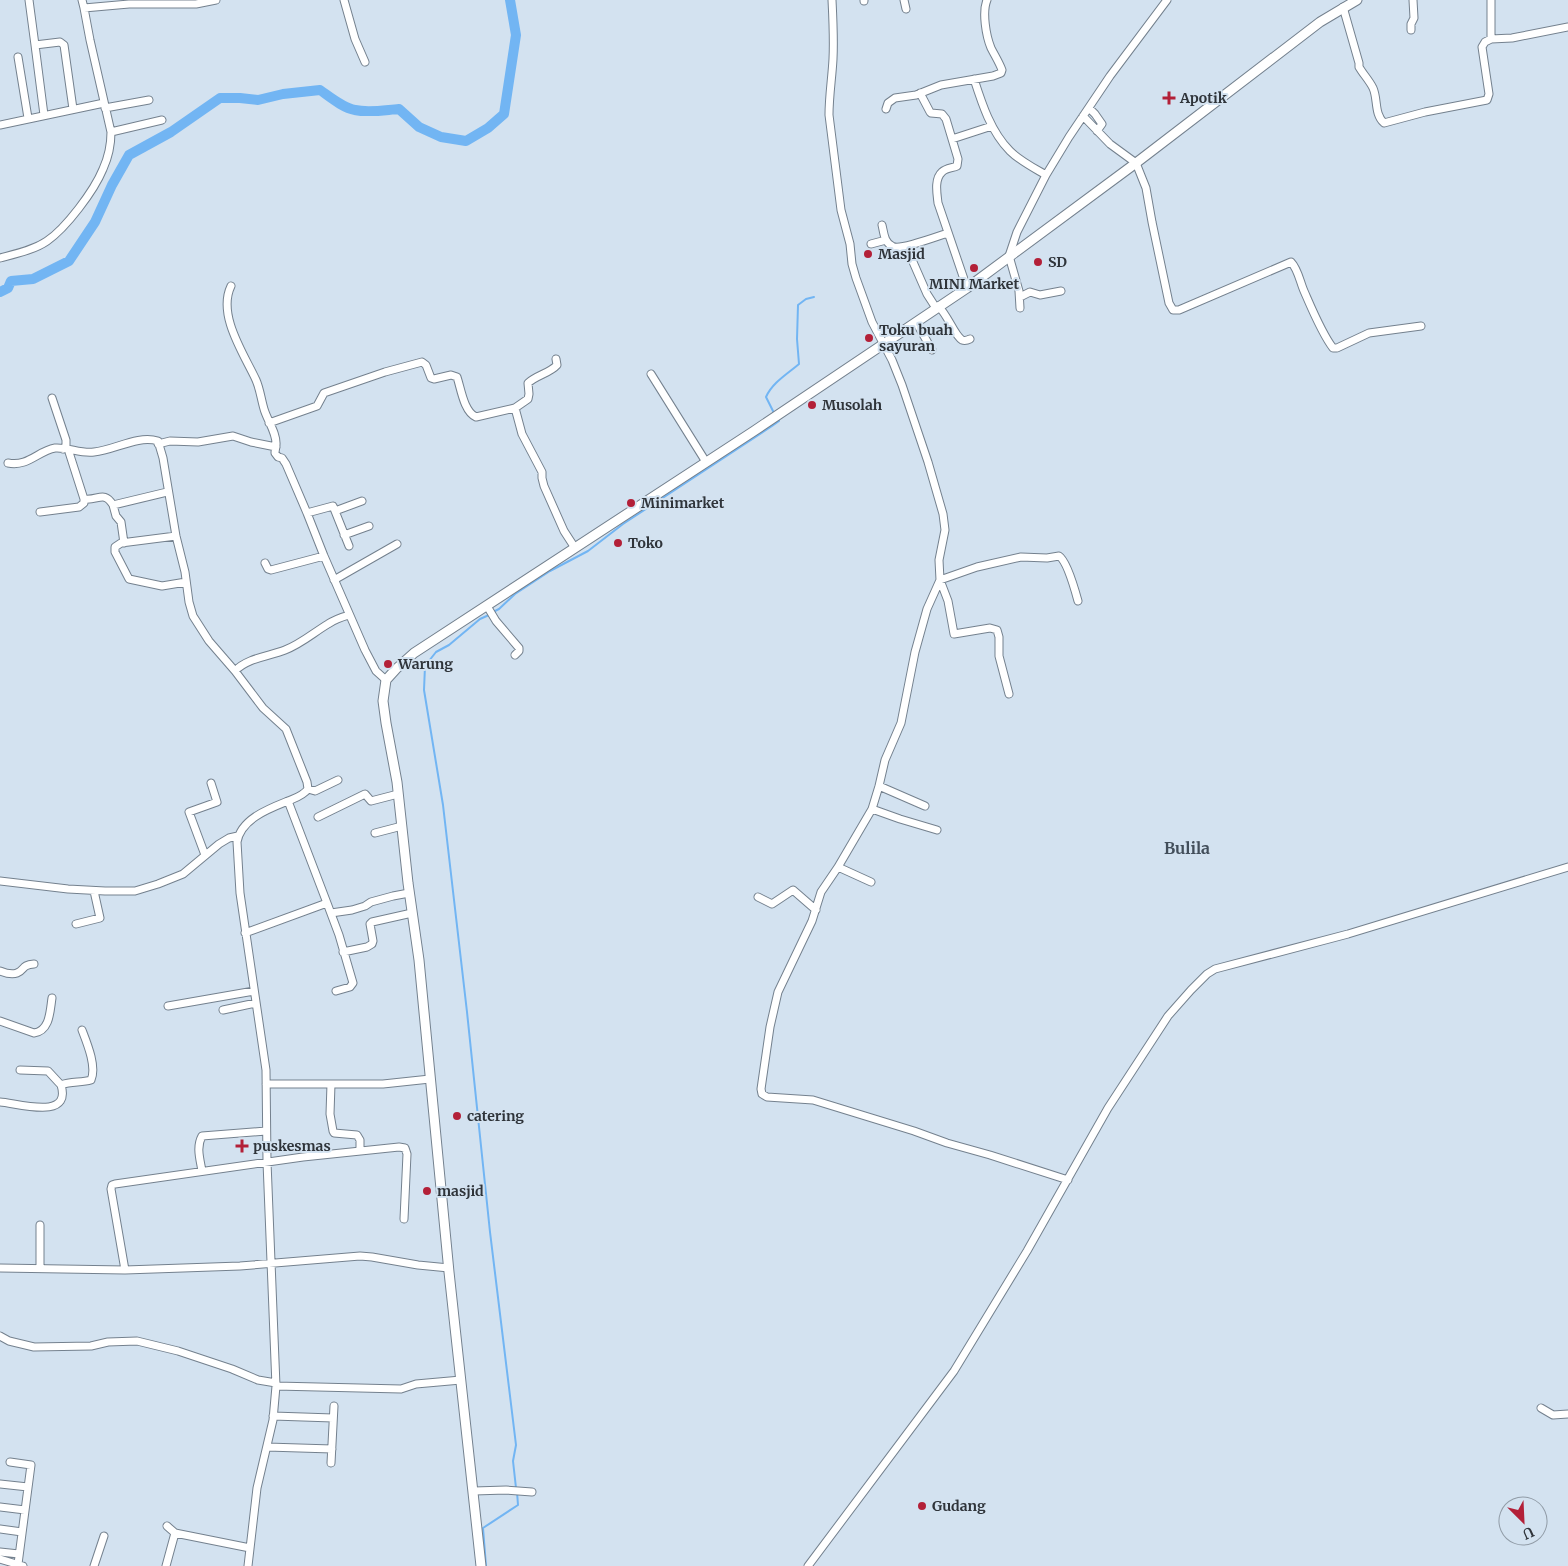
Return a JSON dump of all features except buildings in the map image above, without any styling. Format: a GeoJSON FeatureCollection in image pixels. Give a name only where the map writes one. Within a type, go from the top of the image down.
{"type":"FeatureCollection","features":[{"type":"Feature","properties":{"kind":"street"},"geometry":{"type":"LineString","coordinates":[[29,0],[44,115]]}},
{"type":"Feature","properties":{"kind":"street"},"geometry":{"type":"LineString","coordinates":[[0,258],[38,246],[64,226],[103,170],[111,142],[111,132],[83,4],[154,2],[196,4],[216,0]]}},
{"type":"Feature","properties":{"kind":"street"},"geometry":{"type":"LineString","coordinates":[[344,0],[355,39],[365,62]]}},
{"type":"Feature","properties":{"kind":"street"},"geometry":{"type":"LineString","coordinates":[[832,0],[834,38],[829,115],[839,192],[856,278],[872,322],[902,385],[943,514],[945,530],[939,560],[940,580],[948,602],[954,634],[990,628],[997,630],[999,656],[1009,694]]}},
{"type":"Feature","properties":{"kind":"street"},"geometry":{"type":"LineString","coordinates":[[904,0],[906,9]]}},
{"type":"Feature","properties":{"kind":"street"},"geometry":{"type":"LineString","coordinates":[[886,109],[888,103],[895,98],[920,93],[941,85],[998,74],[1002,70],[989,43],[984,18],[987,0]]}},
{"type":"Feature","properties":{"kind":"street"},"geometry":{"type":"LineString","coordinates":[[1020,308],[1020,296],[1008,256],[1017,232],[1046,175],[1083,116],[1166,0]]}},
{"type":"Feature","properties":{"kind":"street"},"geometry":{"type":"LineString","coordinates":[[481,1566],[412,913],[398,794],[383,701],[386,680],[396,668],[414,653],[488,609],[575,548],[967,288],[1136,163],[1285,48],[1344,11],[1356,0]]}},
{"type":"Feature","properties":{"kind":"street"},"geometry":{"type":"LineString","coordinates":[[1410,30],[1414,18],[1413,0]]}},
{"type":"Feature","properties":{"kind":"street"},"geometry":{"type":"LineString","coordinates":[[1491,0],[1491,39]]}},
{"type":"Feature","properties":{"kind":"street"},"geometry":{"type":"LineString","coordinates":[[1344,11],[1360,70],[1366,74],[1372,87],[1379,116],[1384,124],[1425,112],[1487,100],[1489,94],[1482,46],[1485,42],[1491,39],[1512,38],[1568,27]]}},
{"type":"Feature","properties":{"kind":"street"},"geometry":{"type":"LineString","coordinates":[[35,45],[60,42],[64,45],[73,109]]}},
{"type":"Feature","properties":{"kind":"street"},"geometry":{"type":"LineString","coordinates":[[18,56],[28,118]]}},
{"type":"Feature","properties":{"kind":"street"},"geometry":{"type":"LineString","coordinates":[[974,79],[992,126],[1000,139],[1011,152],[1046,175]]}},
{"type":"Feature","properties":{"kind":"street"},"geometry":{"type":"LineString","coordinates":[[920,93],[932,113],[942,114],[946,118],[959,163],[956,167],[944,170],[940,175],[937,193],[938,203],[967,288]]}},
{"type":"Feature","properties":{"kind":"street"},"geometry":{"type":"LineString","coordinates":[[0,125],[73,109],[149,100]]}},
{"type":"Feature","properties":{"kind":"street"},"geometry":{"type":"LineString","coordinates":[[1089,108],[1102,124],[1097,131]]}},
{"type":"Feature","properties":{"kind":"street"},"geometry":{"type":"LineString","coordinates":[[1083,116],[1110,144],[1136,163],[1146,188],[1169,304],[1173,310],[1179,310],[1291,262],[1322,330],[1333,348],[1337,348],[1369,333],[1421,326]]}},
{"type":"Feature","properties":{"kind":"street"},"geometry":{"type":"LineString","coordinates":[[111,132],[162,120]]}},
{"type":"Feature","properties":{"kind":"street"},"geometry":{"type":"LineString","coordinates":[[952,138],[992,126]]}},
{"type":"Feature","properties":{"kind":"street"},"geometry":{"type":"LineString","coordinates":[[882,225],[886,240],[892,247],[906,247],[948,233]]}},
{"type":"Feature","properties":{"kind":"street"},"geometry":{"type":"LineString","coordinates":[[871,244],[886,240]]}},
{"type":"Feature","properties":{"kind":"street"},"geometry":{"type":"LineString","coordinates":[[913,262],[927,294],[937,307],[947,315],[954,330],[962,339],[970,339]]}},
{"type":"Feature","properties":{"kind":"street"},"geometry":{"type":"LineString","coordinates":[[232,286],[228,297],[231,325],[237,344],[246,357],[257,382],[264,409],[275,438],[275,453],[286,464],[349,615],[376,671],[386,680]]}},
{"type":"Feature","properties":{"kind":"street"},"geometry":{"type":"LineString","coordinates":[[1020,296],[1030,292],[1040,295],[1061,291]]}},
{"type":"Feature","properties":{"kind":"street"},"geometry":{"type":"LineString","coordinates":[[916,322],[932,350]]}},
{"type":"Feature","properties":{"kind":"street"},"geometry":{"type":"LineString","coordinates":[[269,422],[317,406],[324,393],[385,372],[422,362],[426,364],[429,376],[434,379],[452,375],[457,377],[468,411],[476,417],[515,408],[528,399],[528,382],[555,368],[557,365],[556,360]]}},
{"type":"Feature","properties":{"kind":"street"},"geometry":{"type":"LineString","coordinates":[[652,374],[706,462]]}},
{"type":"Feature","properties":{"kind":"street"},"geometry":{"type":"LineString","coordinates":[[40,512],[79,507],[84,503],[52,398]]}},
{"type":"Feature","properties":{"kind":"street"},"geometry":{"type":"LineString","coordinates":[[515,408],[522,434],[542,472],[544,486],[564,531],[575,548]]}},
{"type":"Feature","properties":{"kind":"street"},"geometry":{"type":"LineString","coordinates":[[158,444],[198,442],[233,436],[250,442],[276,447]]}},
{"type":"Feature","properties":{"kind":"street"},"geometry":{"type":"LineString","coordinates":[[8,463],[14,464],[28,461],[53,449],[89,453],[112,449],[143,439],[158,441],[190,609],[209,641],[263,708],[286,729],[308,789]]}},
{"type":"Feature","properties":{"kind":"street"},"geometry":{"type":"LineString","coordinates":[[113,505],[167,492]]}},
{"type":"Feature","properties":{"kind":"street"},"geometry":{"type":"LineString","coordinates":[[84,500],[105,496],[109,498],[116,517],[121,522],[124,543]]}},
{"type":"Feature","properties":{"kind":"street"},"geometry":{"type":"LineString","coordinates":[[335,511],[362,501]]}},
{"type":"Feature","properties":{"kind":"street"},"geometry":{"type":"LineString","coordinates":[[307,513],[333,506],[349,546]]}},
{"type":"Feature","properties":{"kind":"street"},"geometry":{"type":"LineString","coordinates":[[344,535],[369,526]]}},
{"type":"Feature","properties":{"kind":"street"},"geometry":{"type":"LineString","coordinates":[[176,536],[124,543],[117,545],[115,552],[128,578],[162,586],[186,582]]}},
{"type":"Feature","properties":{"kind":"street"},"geometry":{"type":"LineString","coordinates":[[334,580],[397,544]]}},
{"type":"Feature","properties":{"kind":"street"},"geometry":{"type":"LineString","coordinates":[[265,563],[268,569],[271,570],[324,556]]}},
{"type":"Feature","properties":{"kind":"street"},"geometry":{"type":"LineString","coordinates":[[1068,1180],[813,1100],[767,1097],[762,1094],[761,1089],[770,1027],[778,992],[812,921],[821,892],[838,867],[872,808],[885,760],[905,709],[915,652],[927,610],[940,580],[1021,557],[1047,558],[1059,556],[1072,580],[1078,601]]}},
{"type":"Feature","properties":{"kind":"street"},"geometry":{"type":"LineString","coordinates":[[488,609],[519,648],[515,655]]}},
{"type":"Feature","properties":{"kind":"street"},"geometry":{"type":"LineString","coordinates":[[235,671],[240,666],[296,646],[329,623],[349,615]]}},
{"type":"Feature","properties":{"kind":"street"},"geometry":{"type":"LineString","coordinates":[[308,789],[315,791],[338,780]]}},
{"type":"Feature","properties":{"kind":"street"},"geometry":{"type":"LineString","coordinates":[[205,855],[189,812],[217,802],[211,783]]}},
{"type":"Feature","properties":{"kind":"street"},"geometry":{"type":"LineString","coordinates":[[879,786],[924,806]]}},
{"type":"Feature","properties":{"kind":"street"},"geometry":{"type":"LineString","coordinates":[[248,1566],[257,1488],[273,1416],[276,1384],[266,1131],[266,1070],[238,876],[238,836],[256,816],[303,794],[308,789]]}},
{"type":"Feature","properties":{"kind":"street"},"geometry":{"type":"LineString","coordinates":[[318,817],[365,794],[371,801],[398,794]]}},
{"type":"Feature","properties":{"kind":"street"},"geometry":{"type":"LineString","coordinates":[[288,801],[328,903],[353,985],[344,990],[336,991]]}},
{"type":"Feature","properties":{"kind":"street"},"geometry":{"type":"LineString","coordinates":[[872,808],[900,819],[938,830]]}},
{"type":"Feature","properties":{"kind":"street"},"geometry":{"type":"LineString","coordinates":[[375,833],[402,826]]}},
{"type":"Feature","properties":{"kind":"street"},"geometry":{"type":"LineString","coordinates":[[0,881],[128,892],[142,889],[183,874],[224,840],[238,836]]}},
{"type":"Feature","properties":{"kind":"street"},"geometry":{"type":"LineString","coordinates":[[838,867],[871,882]]}},
{"type":"Feature","properties":{"kind":"street"},"geometry":{"type":"LineString","coordinates":[[808,1566],[954,1371],[1032,1244],[1108,1108],[1168,1016],[1191,990],[1212,971],[1242,961],[1348,934],[1568,867]]}},
{"type":"Feature","properties":{"kind":"street"},"geometry":{"type":"LineString","coordinates":[[76,924],[100,918],[94,890]]}},
{"type":"Feature","properties":{"kind":"street"},"geometry":{"type":"LineString","coordinates":[[758,897],[772,904],[794,890],[816,910]]}},
{"type":"Feature","properties":{"kind":"street"},"geometry":{"type":"LineString","coordinates":[[331,913],[352,910],[371,902],[409,893]]}},
{"type":"Feature","properties":{"kind":"street"},"geometry":{"type":"LineString","coordinates":[[245,933],[328,903]]}},
{"type":"Feature","properties":{"kind":"street"},"geometry":{"type":"LineString","coordinates":[[343,952],[367,947],[372,944],[370,924],[372,922],[412,913]]}},
{"type":"Feature","properties":{"kind":"street"},"geometry":{"type":"LineString","coordinates":[[0,971],[14,974],[18,973],[24,966],[34,964]]}},
{"type":"Feature","properties":{"kind":"street"},"geometry":{"type":"LineString","coordinates":[[168,1006],[254,991]]}},
{"type":"Feature","properties":{"kind":"street"},"geometry":{"type":"LineString","coordinates":[[0,1021],[34,1033],[40,1032],[49,1018],[52,998]]}},
{"type":"Feature","properties":{"kind":"street"},"geometry":{"type":"LineString","coordinates":[[223,1010],[256,1003]]}},
{"type":"Feature","properties":{"kind":"street"},"geometry":{"type":"LineString","coordinates":[[62,1085],[71,1082],[89,1081],[92,1077],[91,1057],[82,1030]]}},
{"type":"Feature","properties":{"kind":"street"},"geometry":{"type":"LineString","coordinates":[[0,1102],[42,1107],[54,1106],[63,1097],[62,1085],[48,1071],[20,1070]]}},
{"type":"Feature","properties":{"kind":"street"},"geometry":{"type":"LineString","coordinates":[[266,1084],[383,1084],[430,1079]]}},
{"type":"Feature","properties":{"kind":"street"},"geometry":{"type":"LineString","coordinates":[[331,1084],[330,1114],[332,1132],[357,1135],[360,1140],[360,1151]]}},
{"type":"Feature","properties":{"kind":"street"},"geometry":{"type":"LineString","coordinates":[[202,1171],[198,1151],[202,1136],[266,1131]]}},
{"type":"Feature","properties":{"kind":"street"},"geometry":{"type":"LineString","coordinates":[[125,1270],[112,1200],[112,1185],[267,1162],[399,1147],[406,1149],[404,1220]]}},
{"type":"Feature","properties":{"kind":"street"},"geometry":{"type":"LineString","coordinates":[[40,1225],[40,1268]]}},
{"type":"Feature","properties":{"kind":"street"},"geometry":{"type":"LineString","coordinates":[[0,1268],[125,1270],[215,1267],[360,1256],[449,1268]]}},
{"type":"Feature","properties":{"kind":"street"},"geometry":{"type":"LineString","coordinates":[[0,1336],[9,1341],[34,1347],[91,1346],[112,1342],[137,1341],[178,1351],[258,1380],[276,1384],[401,1389],[416,1384],[461,1380]]}},
{"type":"Feature","properties":{"kind":"street"},"geometry":{"type":"LineString","coordinates":[[331,1463],[334,1406]]}},
{"type":"Feature","properties":{"kind":"street"},"geometry":{"type":"LineString","coordinates":[[1541,1408],[1553,1414],[1568,1414]]}},
{"type":"Feature","properties":{"kind":"street"},"geometry":{"type":"LineString","coordinates":[[273,1416],[333,1418]]}},
{"type":"Feature","properties":{"kind":"street"},"geometry":{"type":"LineString","coordinates":[[267,1447],[332,1449]]}},
{"type":"Feature","properties":{"kind":"street"},"geometry":{"type":"LineString","coordinates":[[0,1559],[20,1565],[19,1554],[31,1465],[10,1462]]}},
{"type":"Feature","properties":{"kind":"street"},"geometry":{"type":"LineString","coordinates":[[0,1484],[28,1487]]}},
{"type":"Feature","properties":{"kind":"street"},"geometry":{"type":"LineString","coordinates":[[474,1491],[506,1490],[532,1492]]}},
{"type":"Feature","properties":{"kind":"street"},"geometry":{"type":"LineString","coordinates":[[0,1506],[25,1510]]}},
{"type":"Feature","properties":{"kind":"street"},"geometry":{"type":"LineString","coordinates":[[167,1526],[175,1533],[250,1548]]}},
{"type":"Feature","properties":{"kind":"street"},"geometry":{"type":"LineString","coordinates":[[0,1529],[22,1532]]}},
{"type":"Feature","properties":{"kind":"street"},"geometry":{"type":"LineString","coordinates":[[166,1566],[175,1533]]}},
{"type":"Feature","properties":{"kind":"street"},"geometry":{"type":"LineString","coordinates":[[94,1566],[104,1536]]}},
{"type":"Feature","properties":{"kind":"street"},"geometry":{"type":"LineString","coordinates":[[0,1552],[19,1554]]}},
{"type":"Feature","properties":{"kind":"waterway"},"geometry":{"type":"LineString","coordinates":[[0,292],[8,288],[11,281],[33,279],[69,261],[95,222],[112,185],[129,155],[171,132],[220,98],[258,100],[283,94],[320,90],[350,109],[360,111],[399,109],[419,127],[441,137],[466,141],[488,128],[504,114],[516,35],[510,0]]}},
{"type":"Feature","properties":{"kind":"waterway"},"geometry":{"type":"LineString","coordinates":[[774,413],[766,397],[776,383],[799,364],[797,339],[798,305],[806,299],[814,297]]}},
{"type":"Feature","properties":{"kind":"waterway"},"geometry":{"type":"LineString","coordinates":[[493,612],[515,594],[550,571],[588,551],[623,524],[772,426],[779,421],[778,419]]}},
{"type":"Feature","properties":{"kind":"waterway"},"geometry":{"type":"LineString","coordinates":[[489,615],[480,619],[449,645],[436,652],[425,666],[424,690],[443,805],[467,1012],[490,1232],[516,1445],[513,1461],[516,1488]]}},
{"type":"Feature","properties":{"kind":"waterway"},"geometry":{"type":"LineString","coordinates":[[486,1566],[483,1528],[518,1505],[517,1492]]}},
{"type":"Feature","properties":{"kind":"place","name":"Apotik"},"geometry":{"type":"Point","coordinates":[1169,98]}},
{"type":"Feature","properties":{"kind":"place","name":"Masjid"},"geometry":{"type":"Point","coordinates":[868,254]}},
{"type":"Feature","properties":{"kind":"place","name":"SD"},"geometry":{"type":"Point","coordinates":[1038,262]}},
{"type":"Feature","properties":{"kind":"place","name":"MINI Market"},"geometry":{"type":"Point","coordinates":[974,268]}},
{"type":"Feature","properties":{"kind":"place","name":"Toku buah sayuran"},"geometry":{"type":"Point","coordinates":[869,338]}},
{"type":"Feature","properties":{"kind":"place","name":"Musolah"},"geometry":{"type":"Point","coordinates":[812,405]}},
{"type":"Feature","properties":{"kind":"place","name":"Minimarket"},"geometry":{"type":"Point","coordinates":[631,503]}},
{"type":"Feature","properties":{"kind":"place","name":"Toko"},"geometry":{"type":"Point","coordinates":[618,543]}},
{"type":"Feature","properties":{"kind":"place","name":"Warung"},"geometry":{"type":"Point","coordinates":[388,664]}},
{"type":"Feature","properties":{"kind":"place","name":"catering"},"geometry":{"type":"Point","coordinates":[457,1116]}},
{"type":"Feature","properties":{"kind":"place","name":"puskesmas"},"geometry":{"type":"Point","coordinates":[242,1146]}},
{"type":"Feature","properties":{"kind":"place","name":"masjid"},"geometry":{"type":"Point","coordinates":[427,1191]}},
{"type":"Feature","properties":{"kind":"place","name":"Gudang"},"geometry":{"type":"Point","coordinates":[922,1506]}},
{"type":"Feature","properties":{"kind":"district","name":"Bulila"},"geometry":{"type":"Point","coordinates":[1187,848]}}]}
